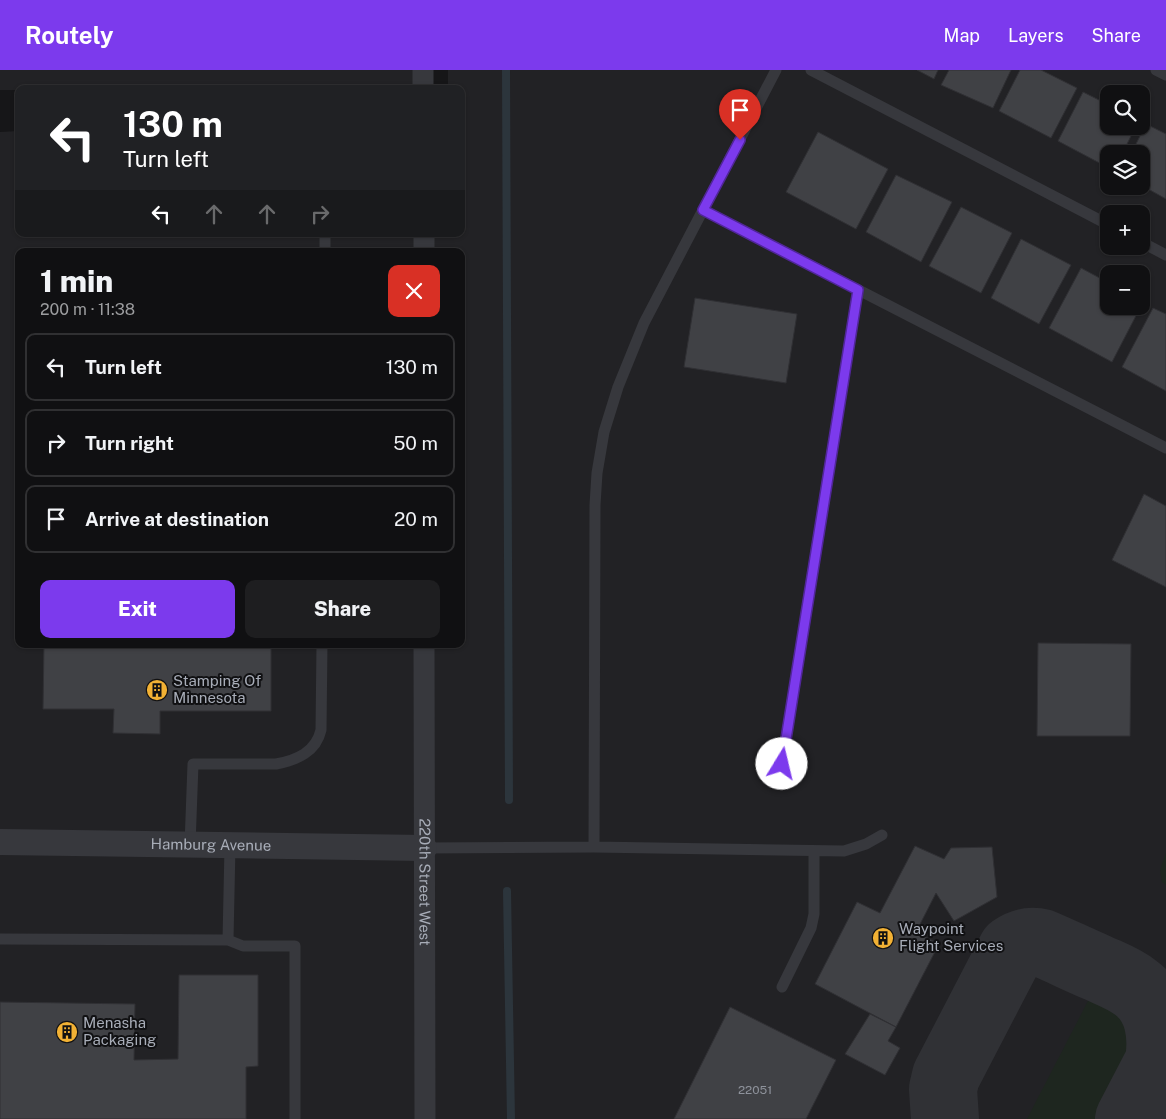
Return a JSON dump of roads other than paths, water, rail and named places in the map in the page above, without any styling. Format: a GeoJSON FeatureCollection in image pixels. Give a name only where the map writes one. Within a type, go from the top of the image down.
{"type":"FeatureCollection","features":[{"type":"Feature","properties":{"kind":"street"},"geometry":{"type":"LineString","coordinates":[[423,70],[424,85]]}},
{"type":"Feature","properties":{"kind":"street","name":"220th Street West"},"geometry":{"type":"LineString","coordinates":[[424,648],[424,1119]]}},
{"type":"Feature","properties":{"kind":"street","name":"Hamburg Avenue"},"geometry":{"type":"LineString","coordinates":[[0,842],[424,848]]}},
{"type":"Feature","properties":{"kind":"lane"},"geometry":{"type":"LineString","coordinates":[[594,848],[595,515],[597,473],[604,432],[618,387],[644,323],[776,70]]}},
{"type":"Feature","properties":{"kind":"lane"},"geometry":{"type":"LineString","coordinates":[[811,70],[1100,220]]}},
{"type":"Feature","properties":{"kind":"lane"},"geometry":{"type":"LineString","coordinates":[[1156,70],[1166,75]]}},
{"type":"Feature","properties":{"kind":"lane"},"geometry":{"type":"LineString","coordinates":[[703,210],[1166,448]]}},
{"type":"Feature","properties":{"kind":"lane"},"geometry":{"type":"LineString","coordinates":[[1150,247],[1166,255]]}},
{"type":"Feature","properties":{"kind":"lane"},"geometry":{"type":"LineString","coordinates":[[782,764],[858,290]]}},
{"type":"Feature","properties":{"kind":"lane"},"geometry":{"type":"LineString","coordinates":[[190,845],[193,764],[276,764],[288,762],[301,756],[315,745],[321,730],[322,648]]}},
{"type":"Feature","properties":{"kind":"lane"},"geometry":{"type":"LineString","coordinates":[[424,848],[844,851],[866,844],[882,835]]}},
{"type":"Feature","properties":{"kind":"lane"},"geometry":{"type":"LineString","coordinates":[[228,940],[230,846]]}},
{"type":"Feature","properties":{"kind":"lane"},"geometry":{"type":"LineString","coordinates":[[782,987],[811,928],[814,914],[814,851]]}},
{"type":"Feature","properties":{"kind":"lane"},"geometry":{"type":"LineString","coordinates":[[0,939],[228,940],[243,946],[294,946],[294,1119]]}},
{"type":"Feature","properties":{"kind":"waterway"},"geometry":{"type":"LineString","coordinates":[[506,70],[509,800]]}},
{"type":"Feature","properties":{"kind":"waterway"},"geometry":{"type":"LineString","coordinates":[[507,891],[511,1119]]}},
{"type":"Feature","properties":{"kind":"place","name":"Stamping Of Minnesota"},"geometry":{"type":"Point","coordinates":[157,690]}},
{"type":"Feature","properties":{"kind":"place","name":"Waypoint Flight Services"},"geometry":{"type":"Point","coordinates":[883,938]}},
{"type":"Feature","properties":{"kind":"place","name":"Menasha Packaging"},"geometry":{"type":"Point","coordinates":[67,1032]}}]}
